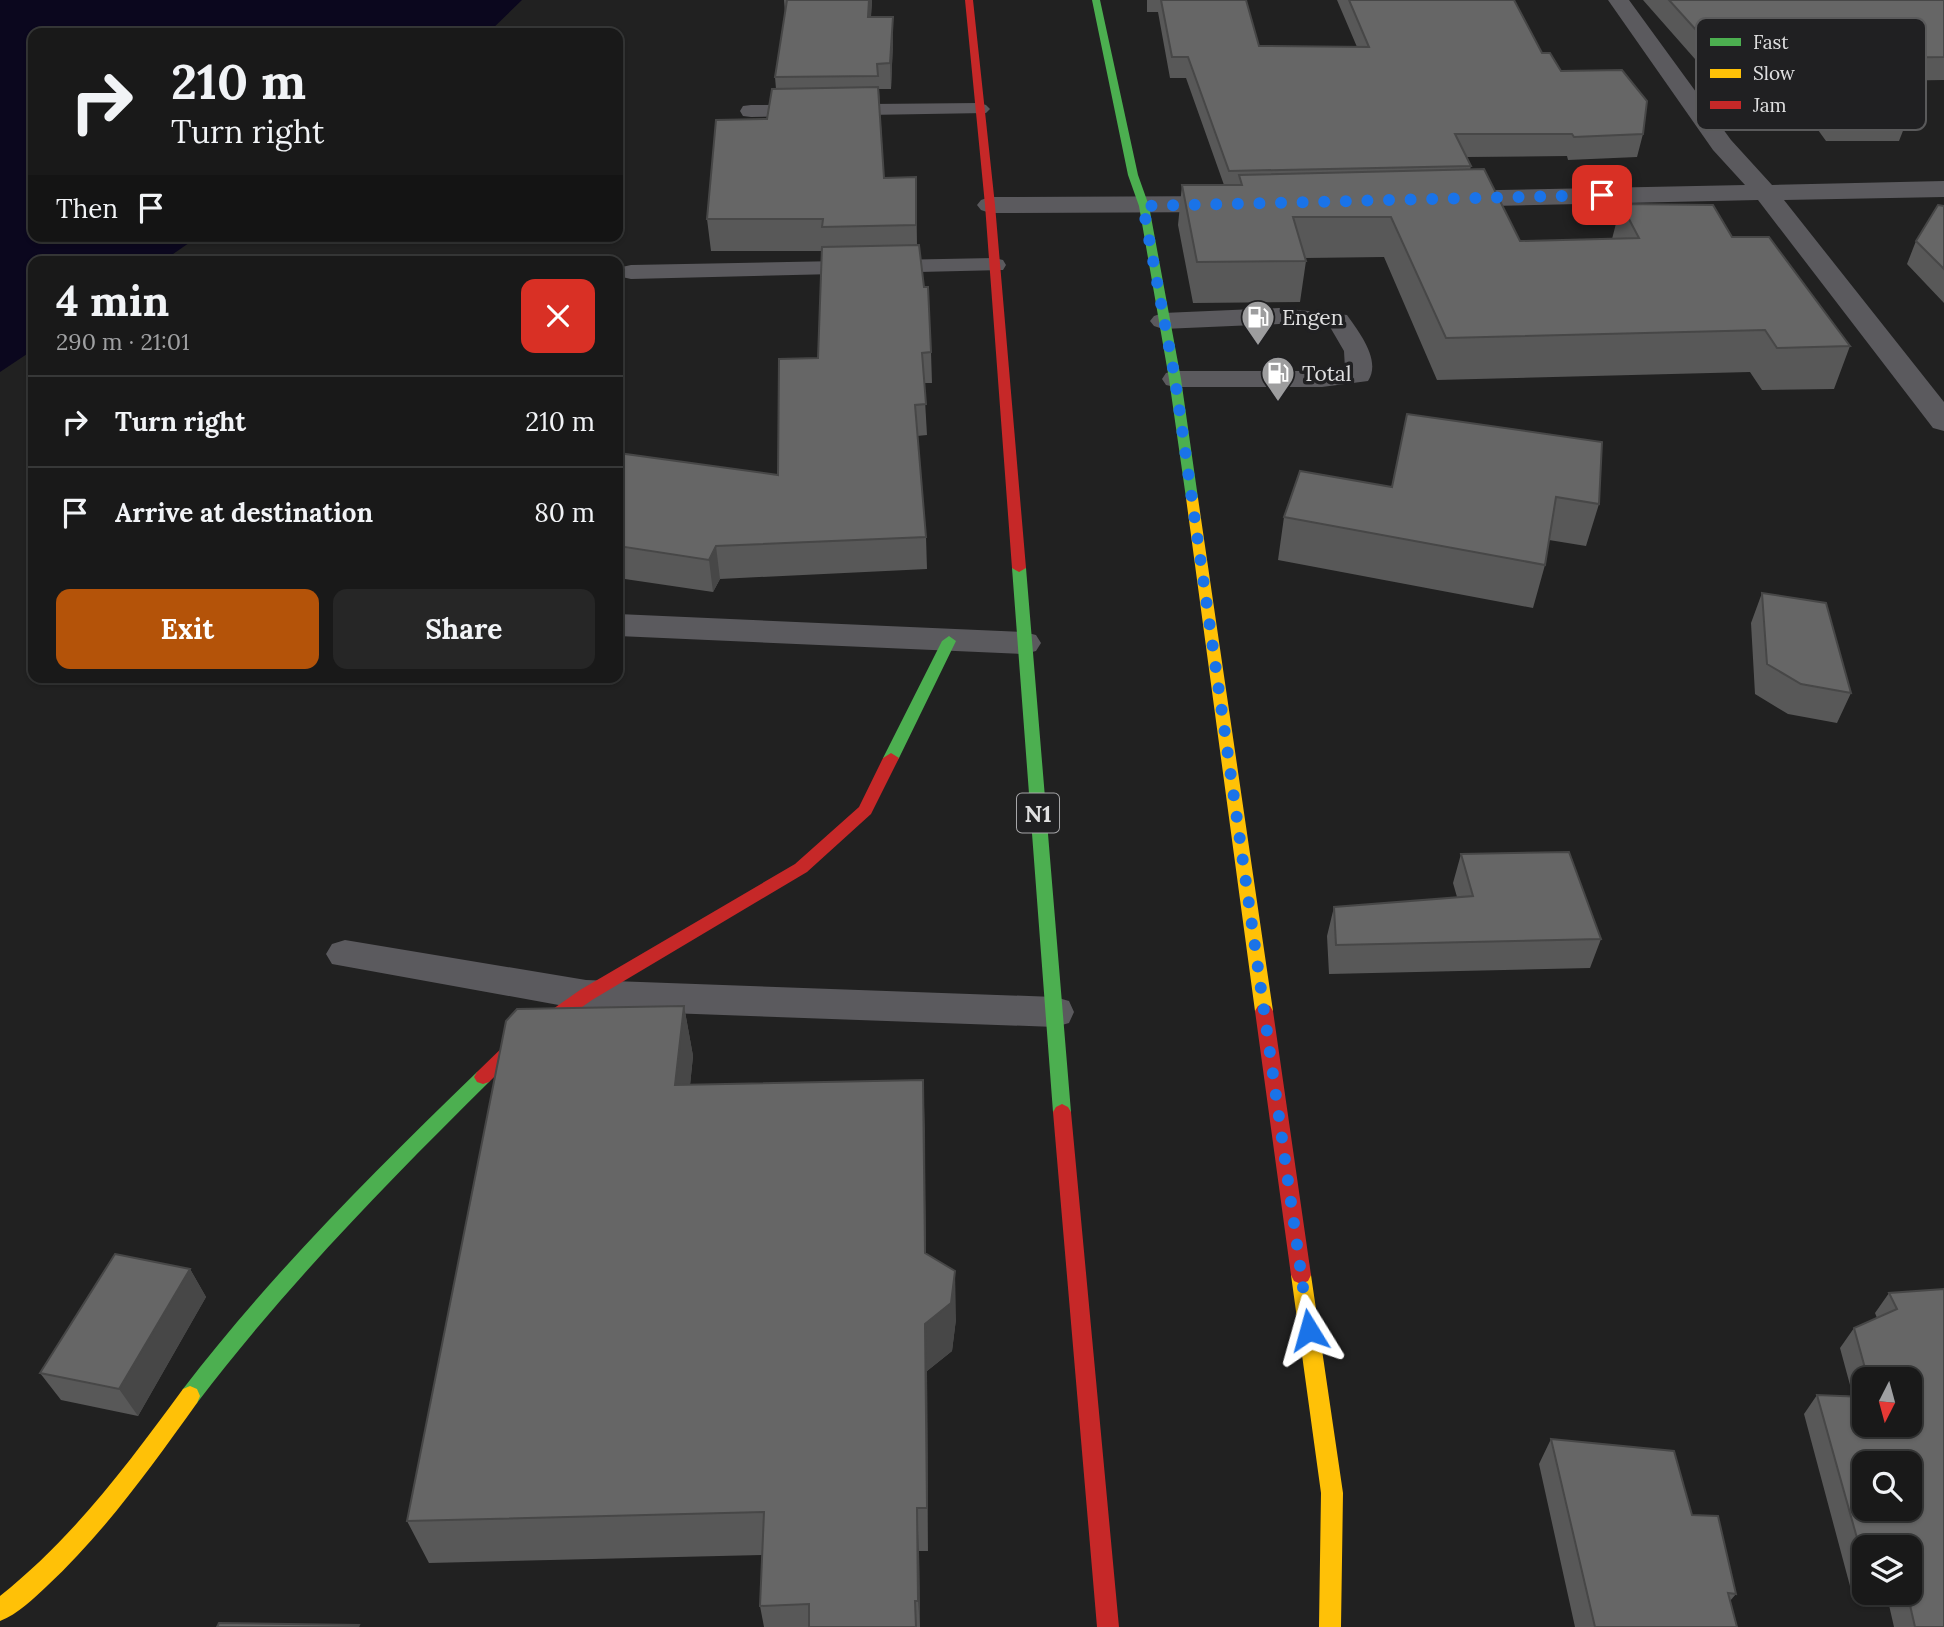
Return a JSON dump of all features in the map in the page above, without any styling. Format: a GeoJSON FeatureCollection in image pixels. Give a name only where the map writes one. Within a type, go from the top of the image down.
{"type":"FeatureCollection","features":[{"type":"Feature","properties":{"kind":"main road","name":"N1"},"geometry":{"type":"LineString","coordinates":[[969,0],[990,205],[1024,643],[1108,1627]]}},
{"type":"Feature","properties":{"kind":"main road"},"geometry":{"type":"LineString","coordinates":[[1096,0],[1133,175],[1143,206],[1175,379],[1332,1493],[1330,1627]]}},
{"type":"Feature","properties":{"kind":"main road"},"geometry":{"type":"LineString","coordinates":[[0,1610],[37,1583],[125,1487],[220,1355],[358,1199],[519,1042],[586,995],[801,868],[865,810],[949,641]]}},
{"type":"Feature","properties":{"kind":"street"},"geometry":{"type":"LineString","coordinates":[[1618,0],[1696,109]]}},
{"type":"Feature","properties":{"kind":"street"},"geometry":{"type":"LineString","coordinates":[[1711,130],[1764,191],[1944,422]]}},
{"type":"Feature","properties":{"kind":"street"},"geometry":{"type":"LineString","coordinates":[[1419,199],[1944,189]]}},
{"type":"Feature","properties":{"kind":"street"},"geometry":{"type":"LineString","coordinates":[[990,205],[1143,206],[1254,203]]}},
{"type":"Feature","properties":{"kind":"street"},"geometry":{"type":"LineString","coordinates":[[623,625],[1024,643]]}},
{"type":"Feature","properties":{"kind":"lane"},"geometry":{"type":"LineString","coordinates":[[751,111],[979,109]]}},
{"type":"Feature","properties":{"kind":"lane"},"geometry":{"type":"LineString","coordinates":[[631,272],[994,265]]}},
{"type":"Feature","properties":{"kind":"lane"},"geometry":{"type":"LineString","coordinates":[[1163,321],[1279,316],[1338,320],[1357,351],[1359,375],[1322,379],[1175,379]]}},
{"type":"Feature","properties":{"kind":"lane"},"geometry":{"type":"LineString","coordinates":[[345,954],[586,995],[1055,1012]]}},
{"type":"Feature","properties":{"kind":"shaded area"},"geometry":{"type":"Polygon","coordinates":[[[0,0],[522,0],[493,28],[28,28],[28,242],[190,242],[170,256],[28,256],[28,353],[0,372],[0,0]]]}},
{"type":"Feature","properties":{"kind":"building"},"geometry":{"type":"Polygon","coordinates":[[[787,0],[869,0],[868,17],[893,17],[890,63],[877,64],[878,76],[775,77],[787,0]]]}},
{"type":"Feature","properties":{"kind":"building"},"geometry":{"type":"Polygon","coordinates":[[[1161,0],[1246,0],[1259,46],[1369,47],[1349,0],[1514,0],[1542,53],[1550,53],[1561,71],[1622,70],[1647,101],[1643,134],[1574,137],[1572,134],[1455,134],[1471,166],[1229,171],[1188,57],[1172,57],[1161,0]]]}},
{"type":"Feature","properties":{"kind":"building"},"geometry":{"type":"Polygon","coordinates":[[[1669,0],[1944,0],[1944,57],[1926,57],[1926,18],[1696,18],[1696,30],[1669,0]]]}},
{"type":"Feature","properties":{"kind":"building"},"geometry":{"type":"Polygon","coordinates":[[[878,87],[884,178],[916,177],[916,225],[822,227],[823,219],[707,219],[716,120],[767,119],[772,89],[878,87]]]}},
{"type":"Feature","properties":{"kind":"building"},"geometry":{"type":"Polygon","coordinates":[[[1484,169],[1520,241],[1639,238],[1621,204],[1713,205],[1732,237],[1769,237],[1850,346],[1777,348],[1765,330],[1446,338],[1391,217],[1293,217],[1306,261],[1197,262],[1182,185],[1242,185],[1239,175],[1484,169]]]}},
{"type":"Feature","properties":{"kind":"building"},"geometry":{"type":"Polygon","coordinates":[[[1938,205],[1944,206],[1944,269],[1916,241],[1938,205]]]}},
{"type":"Feature","properties":{"kind":"building"},"geometry":{"type":"Polygon","coordinates":[[[919,245],[924,287],[928,287],[931,352],[922,353],[926,404],[915,405],[926,537],[716,546],[709,560],[623,547],[623,454],[778,475],[779,359],[818,358],[822,247],[919,245]]]}},
{"type":"Feature","properties":{"kind":"building"},"geometry":{"type":"Polygon","coordinates":[[[1407,414],[1602,442],[1599,504],[1556,497],[1545,565],[1284,517],[1300,471],[1392,487],[1407,414]]]}},
{"type":"Feature","properties":{"kind":"building"},"geometry":{"type":"Polygon","coordinates":[[[1762,593],[1826,603],[1851,693],[1801,684],[1767,664],[1762,593]]]}},
{"type":"Feature","properties":{"kind":"building"},"geometry":{"type":"Polygon","coordinates":[[[1569,852],[1601,939],[1336,945],[1334,907],[1473,896],[1461,854],[1569,852]]]}},
{"type":"Feature","properties":{"kind":"building"},"geometry":{"type":"Polygon","coordinates":[[[684,1006],[675,1085],[923,1080],[925,1253],[955,1271],[951,1303],[925,1324],[927,1508],[917,1508],[916,1627],[809,1627],[809,1604],[760,1606],[764,1512],[407,1521],[506,1021],[517,1009],[684,1006]]]}},
{"type":"Feature","properties":{"kind":"building"},"geometry":{"type":"Polygon","coordinates":[[[115,1254],[190,1269],[119,1389],[40,1373],[115,1254]]]}},
{"type":"Feature","properties":{"kind":"building"},"geometry":{"type":"Polygon","coordinates":[[[1944,1289],[1944,1627],[1915,1627],[1910,1605],[1922,1605],[1922,1535],[1856,1535],[1852,1521],[1922,1521],[1922,1451],[1852,1451],[1852,1520],[1817,1395],[1852,1396],[1852,1437],[1922,1437],[1922,1367],[1865,1367],[1854,1328],[1897,1309],[1889,1293],[1944,1289]]]}},
{"type":"Feature","properties":{"kind":"building"},"geometry":{"type":"Polygon","coordinates":[[[1551,1439],[1674,1451],[1692,1515],[1718,1516],[1736,1594],[1728,1593],[1737,1627],[1595,1627],[1551,1439]]]}},
{"type":"Feature","properties":{"kind":"building"},"geometry":{"type":"Polygon","coordinates":[[[219,1623],[359,1625],[217,1627],[219,1623]]]}},
{"type":"Feature","properties":{"kind":"traffic: fast"},"geometry":{"type":"LineString","coordinates":[[1096,0],[1133,175],[1144,206],[1175,379],[1192,498]]}},
{"type":"Feature","properties":{"kind":"traffic: fast"},"geometry":{"type":"LineString","coordinates":[[1019,568],[1062,1112]]}},
{"type":"Feature","properties":{"kind":"traffic: fast"},"geometry":{"type":"LineString","coordinates":[[891,758],[949,641]]}},
{"type":"Feature","properties":{"kind":"traffic: fast"},"geometry":{"type":"LineString","coordinates":[[190,1396],[293,1270],[367,1191],[483,1077]]}},
{"type":"Feature","properties":{"kind":"traffic: slow"},"geometry":{"type":"LineString","coordinates":[[1192,498],[1264,1011]]}},
{"type":"Feature","properties":{"kind":"traffic: slow"},"geometry":{"type":"LineString","coordinates":[[1301,1275],[1332,1493],[1330,1627]]}},
{"type":"Feature","properties":{"kind":"traffic: slow"},"geometry":{"type":"LineString","coordinates":[[0,1610],[28,1588],[80,1538],[126,1483],[190,1396]]}},
{"type":"Feature","properties":{"kind":"traffic: jam"},"geometry":{"type":"LineString","coordinates":[[969,0],[990,205],[1019,568]]}},
{"type":"Feature","properties":{"kind":"traffic: jam"},"geometry":{"type":"LineString","coordinates":[[483,1077],[519,1042],[586,995],[801,868],[865,810],[891,758]]}},
{"type":"Feature","properties":{"kind":"traffic: jam"},"geometry":{"type":"LineString","coordinates":[[1264,1011],[1301,1275]]}},
{"type":"Feature","properties":{"kind":"traffic: jam"},"geometry":{"type":"LineString","coordinates":[[1062,1112],[1108,1627]]}},
{"type":"Feature","properties":{"kind":"place","name":"Engen"},"geometry":{"type":"Point","coordinates":[1258,347]}},
{"type":"Feature","properties":{"kind":"place","name":"Total"},"geometry":{"type":"Point","coordinates":[1278,403]}},
{"type":"Feature","properties":{"kind":"route"},"geometry":{"type":"LineString","coordinates":[[1309,1330],[1175,379],[1143,206],[1602,195]]}}]}
